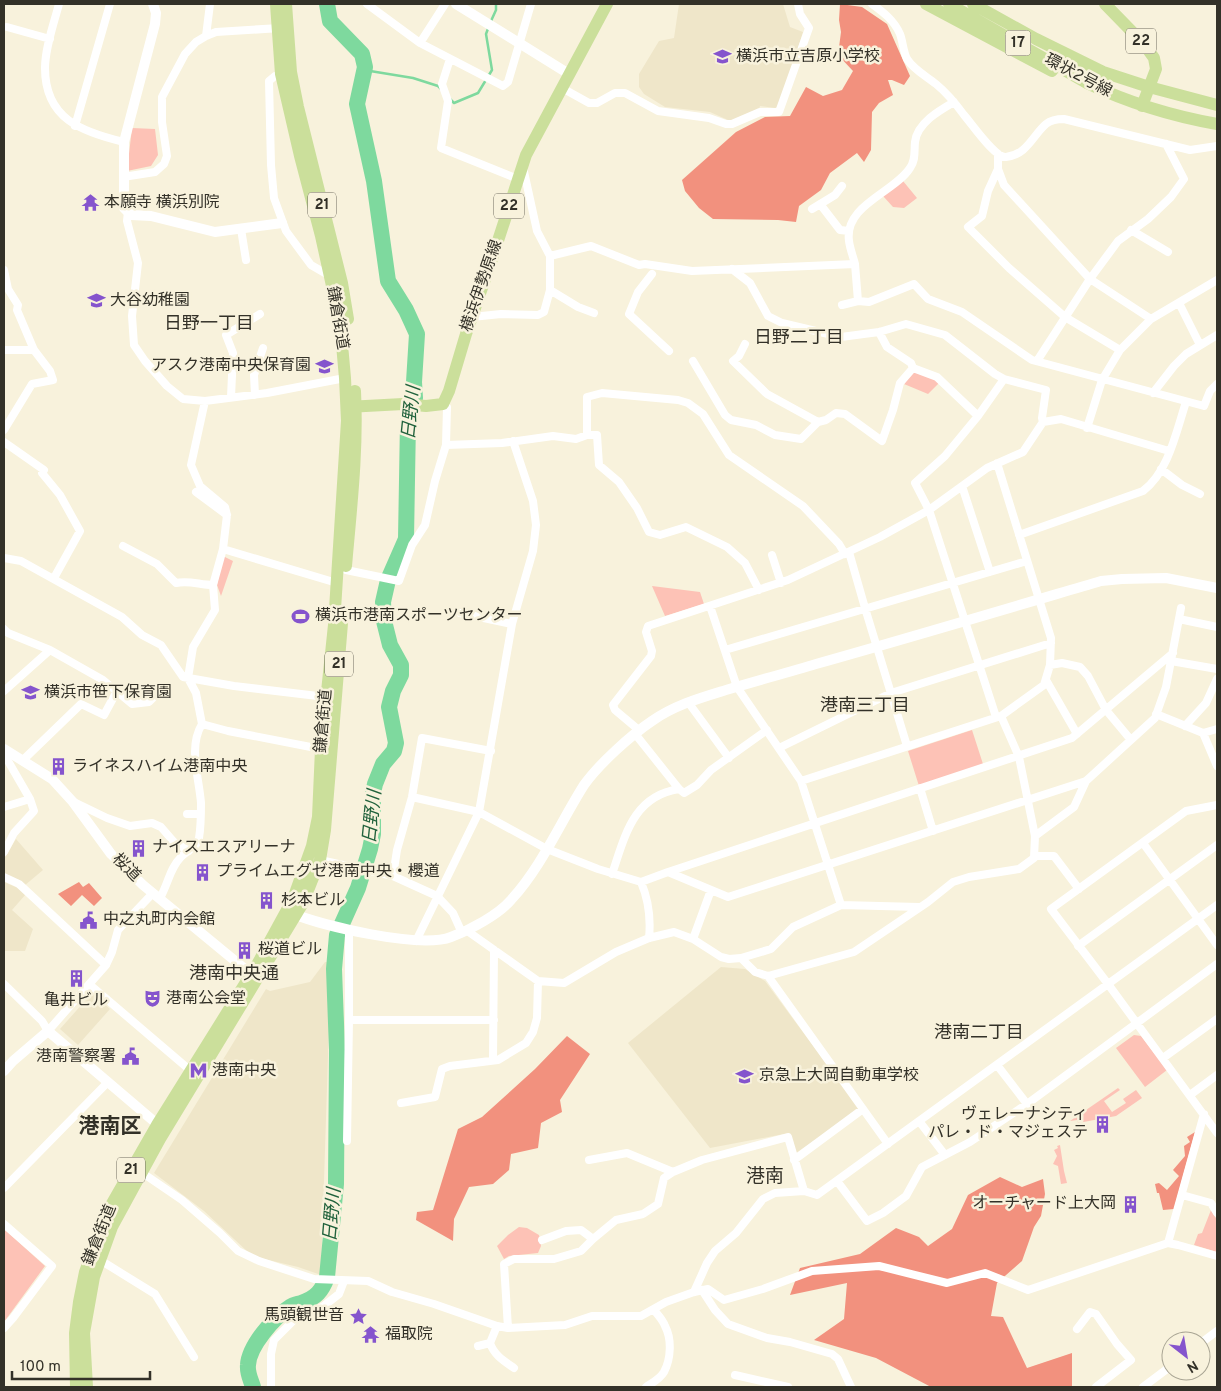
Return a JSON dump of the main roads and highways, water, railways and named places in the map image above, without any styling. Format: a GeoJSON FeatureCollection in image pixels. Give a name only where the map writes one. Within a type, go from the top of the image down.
{"type":"FeatureCollection","features":[{"type":"Feature","properties":{"kind":"main road","name":"鎌倉街道"},"geometry":{"type":"LineString","coordinates":[[76,1387],[75,1334],[85,1272],[106,1214],[254,977],[291,913],[312,846],[318,816],[321,748],[337,583],[348,421],[351,407],[340,322],[297,146],[286,73],[282,28],[276,4]]}},
{"type":"Feature","properties":{"kind":"main road","name":"鎌倉街道"},"geometry":{"type":"LineString","coordinates":[[282,28],[286,4]]}},
{"type":"Feature","properties":{"kind":"main road","name":"横浜伊勢原線"},"geometry":{"type":"LineString","coordinates":[[351,407],[443,404],[449,391],[526,155],[607,4]]}},
{"type":"Feature","properties":{"kind":"main road"},"geometry":{"type":"LineString","coordinates":[[926,4],[1070,80],[1087,83]]}},
{"type":"Feature","properties":{"kind":"main road","name":"環状2号線"},"geometry":{"type":"LineString","coordinates":[[948,4],[1087,83],[1122,99],[1187,119],[1217,124]]}},
{"type":"Feature","properties":{"kind":"main road","name":"環状2号線"},"geometry":{"type":"LineString","coordinates":[[973,4],[1087,65],[1149,87],[1217,105]]}},
{"type":"Feature","properties":{"kind":"main road"},"geometry":{"type":"LineString","coordinates":[[990,4],[1038,33],[1051,46]]}},
{"type":"Feature","properties":{"kind":"main road","name":"22"},"geometry":{"type":"LineString","coordinates":[[1105,4],[1153,55],[1156,69],[1142,106]]}},
{"type":"Feature","properties":{"kind":"main road","name":"鎌倉街道"},"geometry":{"type":"LineString","coordinates":[[286,73],[298,107],[342,282],[352,360],[353,492],[325,830],[320,860],[303,903],[291,913]]}},
{"type":"Feature","properties":{"kind":"main road","name":"鎌倉街道"},"geometry":{"type":"LineString","coordinates":[[86,1387],[84,1333],[92,1288],[100,1260],[118,1214],[191,1071],[254,977]]}},
{"type":"Feature","properties":{"kind":"waterway","name":"日野川"},"geometry":{"type":"LineString","coordinates":[[253,1387],[249,1374],[249,1357],[263,1333],[291,1306],[311,1299],[318,1293],[327,1277],[336,1184],[337,1050],[334,969],[337,935],[358,888],[370,849],[373,834],[373,793],[375,784],[383,764],[394,751],[396,743],[389,707],[393,691],[401,675],[401,665],[390,645],[384,621],[383,602],[388,580],[406,539],[408,421],[415,398],[417,334],[406,310],[388,281],[374,181],[357,104],[365,67],[362,54],[330,21],[327,4]]}},
{"type":"Feature","properties":{"kind":"waterway"},"geometry":{"type":"LineString","coordinates":[[491,21],[496,10],[496,4]]}},
{"type":"Feature","properties":{"kind":"waterway"},"geometry":{"type":"LineString","coordinates":[[449,98],[454,103],[478,93],[492,70],[486,34],[489,26]]}},
{"type":"Feature","properties":{"kind":"waterway"},"geometry":{"type":"LineString","coordinates":[[364,70],[413,78],[438,86],[441,89]]}},
{"type":"Feature","properties":{"kind":"place","name":"横浜市立吉原小学校"},"geometry":{"type":"Point","coordinates":[722,57]}},
{"type":"Feature","properties":{"kind":"place","name":"本願寺 横浜別院"},"geometry":{"type":"Point","coordinates":[90,203]}},
{"type":"Feature","properties":{"kind":"place","name":"大谷幼稚園"},"geometry":{"type":"Point","coordinates":[96,301]}},
{"type":"Feature","properties":{"kind":"place","name":"アスク港南中央保育園"},"geometry":{"type":"Point","coordinates":[325,366]}},
{"type":"Feature","properties":{"kind":"place","name":"横浜市港南スポーツセンター"},"geometry":{"type":"Point","coordinates":[301,616]}},
{"type":"Feature","properties":{"kind":"place","name":"横浜市笹下保育園"},"geometry":{"type":"Point","coordinates":[30,693]}},
{"type":"Feature","properties":{"kind":"place","name":"ライネスハイム港南中央"},"geometry":{"type":"Point","coordinates":[58,767]}},
{"type":"Feature","properties":{"kind":"place","name":"ナイスエスアリーナ"},"geometry":{"type":"Point","coordinates":[138,848]}},
{"type":"Feature","properties":{"kind":"place","name":"プライムエグゼ港南中央・櫻道"},"geometry":{"type":"Point","coordinates":[202,872]}},
{"type":"Feature","properties":{"kind":"place","name":"杉本ビル"},"geometry":{"type":"Point","coordinates":[267,901]}},
{"type":"Feature","properties":{"kind":"place","name":"中之丸町内会館"},"geometry":{"type":"Point","coordinates":[89,920]}},
{"type":"Feature","properties":{"kind":"place","name":"桜道ビル"},"geometry":{"type":"Point","coordinates":[244,950]}},
{"type":"Feature","properties":{"kind":"place","name":"亀井ビル"},"geometry":{"type":"Point","coordinates":[76,979]}},
{"type":"Feature","properties":{"kind":"place","name":"港南公会堂"},"geometry":{"type":"Point","coordinates":[152,999]}},
{"type":"Feature","properties":{"kind":"place","name":"港南警察署"},"geometry":{"type":"Point","coordinates":[130,1057]}},
{"type":"Feature","properties":{"kind":"place","name":"港南中央"},"geometry":{"type":"Point","coordinates":[198,1071]}},
{"type":"Feature","properties":{"kind":"place","name":"京急上大岡自動車学校"},"geometry":{"type":"Point","coordinates":[745,1076]}},
{"type":"Feature","properties":{"kind":"place","name":"ヴェレーナシティ パレ・ド・マジェステ"},"geometry":{"type":"Point","coordinates":[1102,1124]}},
{"type":"Feature","properties":{"kind":"place","name":"オーチャード上大岡"},"geometry":{"type":"Point","coordinates":[1130,1204]}},
{"type":"Feature","properties":{"kind":"place","name":"馬頭観世音"},"geometry":{"type":"Point","coordinates":[358,1316]}},
{"type":"Feature","properties":{"kind":"place","name":"福取院"},"geometry":{"type":"Point","coordinates":[371,1335]}},
{"type":"Feature","properties":{"kind":"district","name":"日野一丁目"},"geometry":{"type":"Point","coordinates":[209,324]}},
{"type":"Feature","properties":{"kind":"district","name":"日野二丁目"},"geometry":{"type":"Point","coordinates":[799,338]}},
{"type":"Feature","properties":{"kind":"district","name":"港南三丁目"},"geometry":{"type":"Point","coordinates":[865,706]}},
{"type":"Feature","properties":{"kind":"district","name":"港南中央通"},"geometry":{"type":"Point","coordinates":[234,974]}},
{"type":"Feature","properties":{"kind":"district","name":"港南二丁目"},"geometry":{"type":"Point","coordinates":[979,1033]}},
{"type":"Feature","properties":{"kind":"district","name":"港南区"},"geometry":{"type":"Point","coordinates":[110,1127]}},
{"type":"Feature","properties":{"kind":"district","name":"港南"},"geometry":{"type":"Point","coordinates":[765,1177]}}]}
